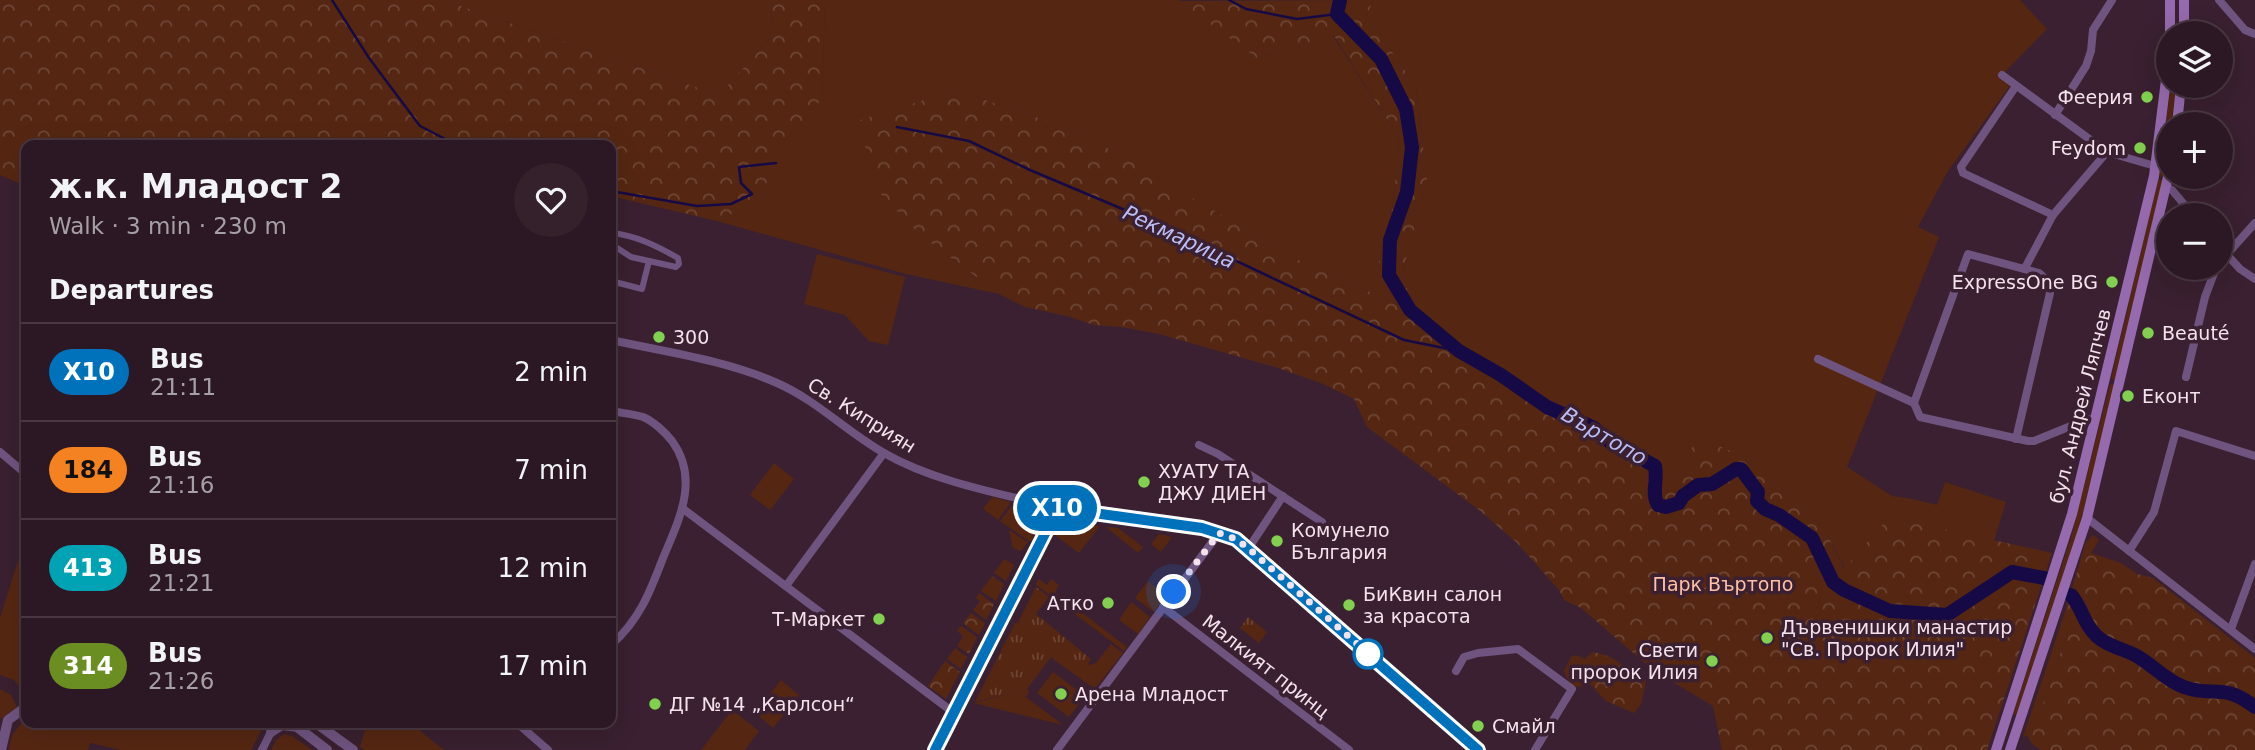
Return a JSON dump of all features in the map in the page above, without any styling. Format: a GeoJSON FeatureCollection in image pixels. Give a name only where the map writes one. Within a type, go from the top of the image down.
{"type":"FeatureCollection","features":[{"type":"Feature","properties":{"kind":"main road"},"geometry":{"type":"LineString","coordinates":[[2170,21],[2171,0]]}},
{"type":"Feature","properties":{"kind":"main road"},"geometry":{"type":"LineString","coordinates":[[2184,21],[2185,0]]}},
{"type":"Feature","properties":{"kind":"main road","name":"бул. Андрей Ляпчев"},"geometry":{"type":"LineString","coordinates":[[1996,750],[2060,555],[2095,421],[2155,166],[2164,98]]}},
{"type":"Feature","properties":{"kind":"main road","name":"бул. Андрей Ляпчев"},"geometry":{"type":"LineString","coordinates":[[2010,750],[2087,518],[2165,189]]}},
{"type":"Feature","properties":{"kind":"street"},"geometry":{"type":"LineString","coordinates":[[2054,115],[2086,66],[2093,30],[2112,0]]}},
{"type":"Feature","properties":{"kind":"street"},"geometry":{"type":"LineString","coordinates":[[2219,0],[2245,30],[2255,34]]}},
{"type":"Feature","properties":{"kind":"street"},"geometry":{"type":"LineString","coordinates":[[2002,75],[2108,152],[2155,166]]}},
{"type":"Feature","properties":{"kind":"street"},"geometry":{"type":"LineString","coordinates":[[2017,86],[1961,167],[1963,173],[2053,215]]}},
{"type":"Feature","properties":{"kind":"street"},"geometry":{"type":"LineString","coordinates":[[2025,268],[2053,215],[2108,152]]}},
{"type":"Feature","properties":{"kind":"street"},"geometry":{"type":"LineString","coordinates":[[2171,189],[2183,203]]}},
{"type":"Feature","properties":{"kind":"street"},"geometry":{"type":"LineString","coordinates":[[2233,244],[2255,223]]}},
{"type":"Feature","properties":{"kind":"street"},"geometry":{"type":"LineString","coordinates":[[616,234],[643,240],[679,261],[677,267],[631,257],[616,248]]}},
{"type":"Feature","properties":{"kind":"street"},"geometry":{"type":"LineString","coordinates":[[1914,403],[1968,254],[2025,268],[2039,273],[2047,280],[2050,293],[2017,439]]}},
{"type":"Feature","properties":{"kind":"street"},"geometry":{"type":"LineString","coordinates":[[616,282],[642,289],[649,261]]}},
{"type":"Feature","properties":{"kind":"street"},"geometry":{"type":"LineString","coordinates":[[2233,263],[2255,279]]}},
{"type":"Feature","properties":{"kind":"street"},"geometry":{"type":"LineString","coordinates":[[2186,377],[2205,297],[2212,280]]}},
{"type":"Feature","properties":{"kind":"street","name":"Св. Киприян"},"geometry":{"type":"LineString","coordinates":[[616,341],[726,366],[775,382],[817,406],[884,453],[912,467],[940,476],[1058,508],[1219,533],[1236,539],[1477,750]]}},
{"type":"Feature","properties":{"kind":"street"},"geometry":{"type":"LineString","coordinates":[[1818,359],[1914,403],[1920,417],[2017,439],[2034,441],[2088,419],[2095,421]]}},
{"type":"Feature","properties":{"kind":"street"},"geometry":{"type":"LineString","coordinates":[[616,412],[645,418],[666,434],[681,454],[687,478],[682,508],[658,573],[634,622],[616,640]]}},
{"type":"Feature","properties":{"kind":"street"},"geometry":{"type":"LineString","coordinates":[[2129,551],[2154,512],[2176,431],[2255,456]]}},
{"type":"Feature","properties":{"kind":"street"},"geometry":{"type":"LineString","coordinates":[[1199,445],[1218,454],[1322,522]]}},
{"type":"Feature","properties":{"kind":"street"},"geometry":{"type":"LineString","coordinates":[[0,452],[21,470]]}},
{"type":"Feature","properties":{"kind":"street"},"geometry":{"type":"LineString","coordinates":[[786,586],[884,453]]}},
{"type":"Feature","properties":{"kind":"street"},"geometry":{"type":"LineString","coordinates":[[1248,548],[1283,496]]}},
{"type":"Feature","properties":{"kind":"street"},"geometry":{"type":"LineString","coordinates":[[682,508],[954,713]]}},
{"type":"Feature","properties":{"kind":"street"},"geometry":{"type":"LineString","coordinates":[[935,750],[1058,508]]}},
{"type":"Feature","properties":{"kind":"street"},"geometry":{"type":"LineString","coordinates":[[2087,518],[2255,649]]}},
{"type":"Feature","properties":{"kind":"street"},"geometry":{"type":"LineString","coordinates":[[1056,750],[1219,533]]}},
{"type":"Feature","properties":{"kind":"street"},"geometry":{"type":"LineString","coordinates":[[2231,629],[2255,564]]}},
{"type":"Feature","properties":{"kind":"street","name":"Малкият принц"},"geometry":{"type":"LineString","coordinates":[[1163,607],[1349,750]]}},
{"type":"Feature","properties":{"kind":"street"},"geometry":{"type":"LineString","coordinates":[[1456,671],[1464,657],[1518,649],[1572,689],[1535,750]]}},
{"type":"Feature","properties":{"kind":"street"},"geometry":{"type":"LineString","coordinates":[[1,750],[8,720],[21,710]]}},
{"type":"Feature","properties":{"kind":"street"},"geometry":{"type":"LineString","coordinates":[[262,750],[271,728]]}},
{"type":"Feature","properties":{"kind":"street"},"geometry":{"type":"LineString","coordinates":[[270,734],[279,728]]}},
{"type":"Feature","properties":{"kind":"street"},"geometry":{"type":"LineString","coordinates":[[299,728],[327,750]]}},
{"type":"Feature","properties":{"kind":"street"},"geometry":{"type":"LineString","coordinates":[[323,728],[352,750]]}},
{"type":"Feature","properties":{"kind":"street"},"geometry":{"type":"LineString","coordinates":[[523,728],[548,750]]}},
{"type":"Feature","properties":{"kind":"green space"},"geometry":{"type":"Polygon","coordinates":[[[0,0],[443,0],[719,95],[771,37],[772,0],[825,0],[822,99],[776,150],[762,199],[717,221],[616,197],[616,140],[21,140],[21,184],[0,175],[0,0]]]}},
{"type":"Feature","properties":{"kind":"green space"},"geometry":{"type":"Polygon","coordinates":[[[443,0],[772,0],[771,37],[719,95],[443,0]]]}},
{"type":"Feature","properties":{"kind":"green space"},"geometry":{"type":"Polygon","coordinates":[[[825,0],[1179,0],[1257,58],[1333,36],[1400,140],[1392,210],[1378,265],[1413,306],[1402,275],[1427,179],[1416,87],[1367,15],[1373,0],[2020,0],[2047,29],[2002,75],[2012,83],[1948,171],[1918,227],[1939,237],[1847,467],[1892,496],[1937,505],[1945,482],[2006,502],[1994,541],[1889,517],[1845,569],[1825,529],[1749,459],[1669,488],[1657,462],[1610,442],[1594,427],[1547,407],[1501,375],[1459,351],[1410,310],[1302,262],[1080,132],[956,90],[858,121],[919,234],[999,294],[906,274],[717,221],[762,199],[776,150],[822,99],[825,0]]]}},
{"type":"Feature","properties":{"kind":"green space"},"geometry":{"type":"Polygon","coordinates":[[[1373,0],[1367,15],[1416,87],[1427,179],[1402,275],[1414,307],[1395,298],[1378,265],[1392,210],[1400,140],[1334,36],[1257,58],[1178,1],[1373,0]]]}},
{"type":"Feature","properties":{"kind":"green space","name":"Парк Въртопо"},"geometry":{"type":"Polygon","coordinates":[[[956,90],[1080,132],[1302,262],[1410,310],[1459,351],[1501,375],[1547,407],[1594,428],[1610,442],[1657,462],[1669,487],[1698,437],[1749,459],[1825,529],[1844,569],[1889,517],[2052,553],[1987,750],[1722,750],[1713,706],[1653,670],[1581,608],[1564,600],[1559,590],[1517,543],[1479,510],[1367,427],[1354,399],[1321,383],[1275,367],[1159,334],[1094,325],[1025,307],[999,294],[919,234],[880,193],[857,121],[956,90]]]}},
{"type":"Feature","properties":{"kind":"green space"},"geometry":{"type":"Polygon","coordinates":[[[2169,98],[2174,98],[2173,112],[2167,112],[2169,98]]]}},
{"type":"Feature","properties":{"kind":"green space"},"geometry":{"type":"Polygon","coordinates":[[[2156,188],[2161,189],[2116,380],[2111,379],[2156,188]]]}},
{"type":"Feature","properties":{"kind":"green space"},"geometry":{"type":"Polygon","coordinates":[[[817,254],[905,277],[888,345],[869,341],[845,315],[804,304],[817,254]]]}},
{"type":"Feature","properties":{"kind":"green space"},"geometry":{"type":"Polygon","coordinates":[[[2110,384],[2115,385],[2064,577],[2017,715],[2013,714],[2071,538],[2110,384]]]}},
{"type":"Feature","properties":{"kind":"green space"},"geometry":{"type":"Polygon","coordinates":[[[774,463],[794,479],[770,510],[750,495],[774,463]]]}},
{"type":"Feature","properties":{"kind":"green space"},"geometry":{"type":"Polygon","coordinates":[[[992,497],[1011,502],[998,520],[983,509],[992,497]]]}},
{"type":"Feature","properties":{"kind":"green space"},"geometry":{"type":"Polygon","coordinates":[[[1014,503],[1026,507],[1030,518],[1027,522],[1030,524],[1029,529],[1020,532],[1018,522],[1012,520],[1007,512],[1014,503]]]}},
{"type":"Feature","properties":{"kind":"green space"},"geometry":{"type":"Polygon","coordinates":[[[1026,507],[1038,510],[1035,514],[1035,529],[1027,538],[1029,541],[1000,521],[1007,512],[1020,522],[1027,522],[1026,507]]]}},
{"type":"Feature","properties":{"kind":"green space"},"geometry":{"type":"Polygon","coordinates":[[[1038,510],[1044,521],[1030,541],[1025,536],[1034,529],[1035,513],[1038,510]]]}},
{"type":"Feature","properties":{"kind":"green space"},"geometry":{"type":"Polygon","coordinates":[[[1065,522],[1100,526],[1079,553],[1056,536],[1065,522]]]}},
{"type":"Feature","properties":{"kind":"green space"},"geometry":{"type":"Polygon","coordinates":[[[1106,527],[1118,528],[1143,547],[1138,553],[1106,527]]]}},
{"type":"Feature","properties":{"kind":"green space"},"geometry":{"type":"Polygon","coordinates":[[[1009,530],[1028,542],[1021,551],[1013,548],[1009,530]]]}},
{"type":"Feature","properties":{"kind":"green space"},"geometry":{"type":"Polygon","coordinates":[[[1159,534],[1172,537],[1161,552],[1151,544],[1159,534]]]}},
{"type":"Feature","properties":{"kind":"green space"},"geometry":{"type":"Polygon","coordinates":[[[2093,535],[2099,540],[2091,553],[2121,563],[2137,574],[2153,578],[2255,658],[2255,750],[2041,750],[2032,744],[2027,735],[2034,715],[2040,713],[2071,623],[2064,615],[2086,542],[2093,535]]]}},
{"type":"Feature","properties":{"kind":"green space"},"geometry":{"type":"Polygon","coordinates":[[[21,558],[21,688],[14,680],[0,675],[0,618],[21,558]]]}},
{"type":"Feature","properties":{"kind":"green space"},"geometry":{"type":"Polygon","coordinates":[[[1004,559],[1014,565],[1006,581],[994,573],[1004,559]]]}},
{"type":"Feature","properties":{"kind":"green space"},"geometry":{"type":"Polygon","coordinates":[[[992,576],[1004,584],[996,601],[981,591],[992,576]]]}},
{"type":"Feature","properties":{"kind":"green space"},"geometry":{"type":"Polygon","coordinates":[[[1039,579],[1047,585],[1051,579],[1059,585],[1055,592],[1127,647],[1124,651],[1035,584],[1039,579]]]}},
{"type":"Feature","properties":{"kind":"green space"},"geometry":{"type":"Polygon","coordinates":[[[1148,581],[1166,596],[1154,612],[1135,598],[1148,581]]]}},
{"type":"Feature","properties":{"kind":"green space"},"geometry":{"type":"Polygon","coordinates":[[[1036,587],[1049,597],[1036,614],[1091,659],[1078,676],[1051,657],[1027,689],[1029,692],[1026,697],[1018,691],[975,702],[1015,623],[1018,623],[1036,587]]]}},
{"type":"Feature","properties":{"kind":"green space"},"geometry":{"type":"Polygon","coordinates":[[[979,593],[994,604],[986,620],[973,610],[980,601],[976,598],[979,593]]]}},
{"type":"Feature","properties":{"kind":"green space"},"geometry":{"type":"Polygon","coordinates":[[[1131,602],[1150,617],[1138,634],[1119,620],[1131,602]]]}},
{"type":"Feature","properties":{"kind":"green space"},"geometry":{"type":"Polygon","coordinates":[[[971,613],[985,623],[979,635],[963,623],[971,613]]]}},
{"type":"Feature","properties":{"kind":"green space"},"geometry":{"type":"Polygon","coordinates":[[[2064,615],[2071,623],[2040,713],[2034,715],[2027,735],[2023,737],[2064,615]]]}},
{"type":"Feature","properties":{"kind":"green space"},"geometry":{"type":"Polygon","coordinates":[[[1248,617],[1267,632],[1259,643],[1240,628],[1248,617]]]}},
{"type":"Feature","properties":{"kind":"green space"},"geometry":{"type":"Polygon","coordinates":[[[961,626],[977,637],[969,654],[957,646],[963,636],[957,631],[961,626]]]}},
{"type":"Feature","properties":{"kind":"green space"},"geometry":{"type":"Polygon","coordinates":[[[1111,644],[1123,653],[1095,689],[1046,654],[1089,662],[1088,665],[1096,663],[1111,644]]]}},
{"type":"Feature","properties":{"kind":"green space"},"geometry":{"type":"Polygon","coordinates":[[[955,648],[967,657],[961,669],[947,659],[955,648]]]}},
{"type":"Feature","properties":{"kind":"green space"},"geometry":{"type":"Polygon","coordinates":[[[1593,652],[1613,659],[1646,681],[1641,704],[1634,713],[1606,701],[1590,684],[1577,687],[1571,684],[1564,671],[1571,657],[1576,655],[1585,659],[1593,652]]]}},
{"type":"Feature","properties":{"kind":"green space"},"geometry":{"type":"Polygon","coordinates":[[[945,661],[960,672],[946,699],[928,686],[945,661]]]}},
{"type":"Feature","properties":{"kind":"green space"},"geometry":{"type":"Polygon","coordinates":[[[1053,672],[1085,696],[1069,717],[1037,693],[1053,672]]]}},
{"type":"Feature","properties":{"kind":"green space"},"geometry":{"type":"Polygon","coordinates":[[[781,680],[799,695],[773,728],[755,713],[781,680]]]}},
{"type":"Feature","properties":{"kind":"green space"},"geometry":{"type":"Polygon","coordinates":[[[0,689],[11,695],[17,707],[0,719],[0,689]]]}},
{"type":"Feature","properties":{"kind":"green space"},"geometry":{"type":"Polygon","coordinates":[[[1018,691],[1063,725],[974,703],[1018,691]]]}},
{"type":"Feature","properties":{"kind":"green space"},"geometry":{"type":"Polygon","coordinates":[[[732,710],[759,731],[745,750],[701,750],[732,710]]]}},
{"type":"Feature","properties":{"kind":"green space"},"geometry":{"type":"Polygon","coordinates":[[[21,724],[21,728],[262,728],[251,750],[121,750],[90,743],[88,750],[9,750],[12,735],[21,724]]]}},
{"type":"Feature","properties":{"kind":"green space"},"geometry":{"type":"Polygon","coordinates":[[[366,728],[416,728],[444,750],[365,750],[360,747],[366,728]]]}},
{"type":"Feature","properties":{"kind":"green space"},"geometry":{"type":"Polygon","coordinates":[[[384,728],[408,728],[402,739],[388,735],[384,728]]]}},
{"type":"Feature","properties":{"kind":"green space"},"geometry":{"type":"Polygon","coordinates":[[[284,734],[292,736],[312,750],[271,750],[276,740],[284,734]]]}},
{"type":"Feature","properties":{"kind":"waterway","name":"Рекмарица"},"geometry":{"type":"LineString","coordinates":[[332,0],[369,58],[420,126],[447,140]]}},
{"type":"Feature","properties":{"kind":"waterway"},"geometry":{"type":"LineString","coordinates":[[1229,0],[1246,9],[1297,19],[1337,14]]}},
{"type":"Feature","properties":{"kind":"waterway","name":"Въртопо"},"geometry":{"type":"LineString","coordinates":[[1340,0],[1337,14],[1381,59],[1406,109],[1412,147],[1407,192],[1390,240],[1389,275],[1410,310],[1459,351],[1501,375],[1547,407],[1594,428],[1610,442],[1655,466],[1655,496],[1658,505],[1666,507],[1679,503],[1683,496],[1698,485],[1712,484],[1736,469],[1741,469],[1758,492],[1757,501],[1765,509],[1779,515],[1812,538],[1833,582],[1844,590],[1890,611],[1947,615],[2012,572],[2044,578]]}},
{"type":"Feature","properties":{"kind":"waterway","name":"Рекмарица"},"geometry":{"type":"LineString","coordinates":[[897,127],[969,141],[1158,224],[1404,340],[1459,351]]}},
{"type":"Feature","properties":{"kind":"waterway","name":"Рекмарица"},"geometry":{"type":"LineString","coordinates":[[616,192],[697,206],[731,204],[752,194],[741,183],[739,167],[776,163]]}},
{"type":"Feature","properties":{"kind":"waterway","name":"Въртопо"},"geometry":{"type":"LineString","coordinates":[[2071,595],[2090,628],[2102,640],[2135,655],[2177,684],[2194,690],[2235,695],[2255,707]]}},
{"type":"Feature","properties":{"kind":"bus line","name":"Х10"},"geometry":{"type":"LineString","coordinates":[[935,750],[1058,508],[1202,528],[1236,539],[1478,750]]}},
{"type":"Feature","properties":{"kind":"place","name":"Феерия"},"geometry":{"type":"Point","coordinates":[2147,97]}},
{"type":"Feature","properties":{"kind":"place","name":"Feydom"},"geometry":{"type":"Point","coordinates":[2140,148]}},
{"type":"Feature","properties":{"kind":"place","name":"ExpressOne BG"},"geometry":{"type":"Point","coordinates":[2112,282]}},
{"type":"Feature","properties":{"kind":"place","name":"Beauté"},"geometry":{"type":"Point","coordinates":[2148,333]}},
{"type":"Feature","properties":{"kind":"place","name":"300"},"geometry":{"type":"Point","coordinates":[659,337]}},
{"type":"Feature","properties":{"kind":"place","name":"Еконт"},"geometry":{"type":"Point","coordinates":[2128,396]}},
{"type":"Feature","properties":{"kind":"place","name":"ХУАТУ ТА ДЖУ ДИЕН"},"geometry":{"type":"Point","coordinates":[1144,482]}},
{"type":"Feature","properties":{"kind":"place","name":"Комунело България"},"geometry":{"type":"Point","coordinates":[1277,541]}},
{"type":"Feature","properties":{"kind":"place","name":"Атко"},"geometry":{"type":"Point","coordinates":[1108,603]}},
{"type":"Feature","properties":{"kind":"place","name":"БиКвин салон за красота"},"geometry":{"type":"Point","coordinates":[1349,605]}},
{"type":"Feature","properties":{"kind":"place","name":"Т-Маркет"},"geometry":{"type":"Point","coordinates":[879,619]}},
{"type":"Feature","properties":{"kind":"place","name":"Дървенишки манастир \"Св. Пророк Илия\""},"geometry":{"type":"Point","coordinates":[1767,638]}},
{"type":"Feature","properties":{"kind":"place","name":"Свети пророк Илия"},"geometry":{"type":"Point","coordinates":[1712,661]}},
{"type":"Feature","properties":{"kind":"place","name":"Арена Младост"},"geometry":{"type":"Point","coordinates":[1061,694]}},
{"type":"Feature","properties":{"kind":"place","name":"ДГ №14 „Карлсон“"},"geometry":{"type":"Point","coordinates":[655,704]}},
{"type":"Feature","properties":{"kind":"place","name":"Смайл"},"geometry":{"type":"Point","coordinates":[1478,726]}},
{"type":"Feature","properties":{"kind":"route"},"geometry":{"type":"LineString","coordinates":[[1174,592],[1219,533],[1236,539],[1248,548],[1372,657],[1368,654]]}}]}
